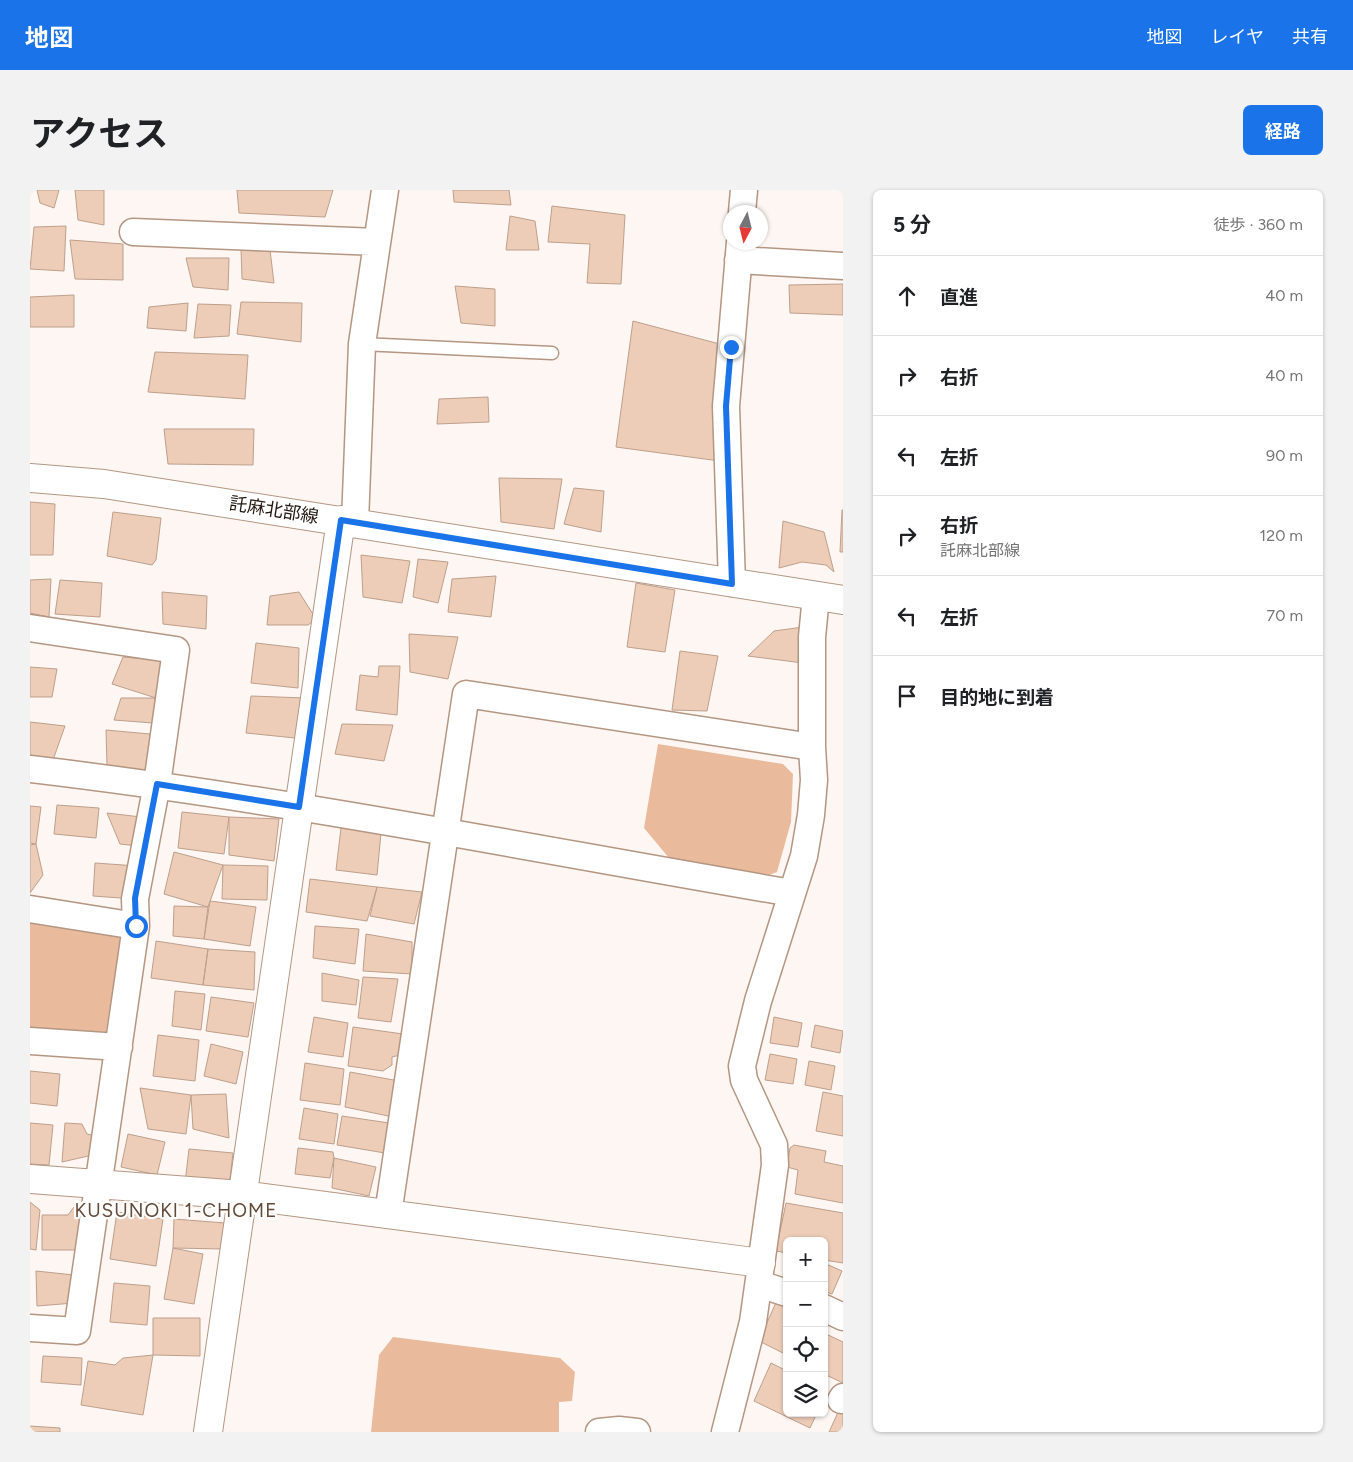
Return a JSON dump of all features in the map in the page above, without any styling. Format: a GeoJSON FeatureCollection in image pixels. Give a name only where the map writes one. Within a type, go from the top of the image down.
{"type":"FeatureCollection","features":[{"type":"Feature","properties":{"kind":"street"},"geometry":{"type":"LineString","coordinates":[[208,1432],[299,807],[348,521],[362,344],[385,190]]}},
{"type":"Feature","properties":{"kind":"street"},"geometry":{"type":"LineString","coordinates":[[743,205],[744,190]]}},
{"type":"Feature","properties":{"kind":"street"},"geometry":{"type":"LineString","coordinates":[[133,232],[378,242]]}},
{"type":"Feature","properties":{"kind":"street"},"geometry":{"type":"LineString","coordinates":[[732,584],[726,406],[739,251],[843,266]]}},
{"type":"Feature","properties":{"kind":"street","name":"託麻北部線"},"geometry":{"type":"LineString","coordinates":[[30,478],[104,484],[843,600]]}},
{"type":"Feature","properties":{"kind":"street"},"geometry":{"type":"LineString","coordinates":[[725,1432],[753,1322],[775,1165],[774,1145],[744,1080],[742,1066],[752,1021],[804,856],[811,815],[814,780],[812,747],[812,637],[816,596]]}},
{"type":"Feature","properties":{"kind":"street"},"geometry":{"type":"LineString","coordinates":[[30,628],[176,650],[157,784],[135,898],[136,926],[77,1331],[30,1328]]}},
{"type":"Feature","properties":{"kind":"street"},"geometry":{"type":"LineString","coordinates":[[388,1214],[466,694],[812,747]]}},
{"type":"Feature","properties":{"kind":"street"},"geometry":{"type":"LineString","coordinates":[[30,769],[157,784],[299,807],[792,893]]}},
{"type":"Feature","properties":{"kind":"street"},"geometry":{"type":"LineString","coordinates":[[30,909],[136,926]]}},
{"type":"Feature","properties":{"kind":"street"},"geometry":{"type":"LineString","coordinates":[[30,1041],[119,1047]]}},
{"type":"Feature","properties":{"kind":"street"},"geometry":{"type":"LineString","coordinates":[[30,1179],[242,1195],[388,1214],[760,1273],[783,1290]]}},
{"type":"Feature","properties":{"kind":"street"},"geometry":{"type":"LineString","coordinates":[[828,1310],[843,1317]]}},
{"type":"Feature","properties":{"kind":"street"},"geometry":{"type":"LineString","coordinates":[[599,1432],[619,1430],[637,1432]]}},
{"type":"Feature","properties":{"kind":"lane"},"geometry":{"type":"LineString","coordinates":[[362,344],[552,353]]}},
{"type":"Feature","properties":{"kind":"shaded area"},"geometry":{"type":"Polygon","coordinates":[[[658,744],[783,764],[793,774],[791,822],[777,872],[769,875],[669,858],[644,828],[658,744]]]}},
{"type":"Feature","properties":{"kind":"shaded area"},"geometry":{"type":"Polygon","coordinates":[[[30,920],[109,930],[121,938],[106,1032],[30,1028],[30,920]]]}},
{"type":"Feature","properties":{"kind":"shaded area"},"geometry":{"type":"Polygon","coordinates":[[[393,1337],[560,1358],[575,1372],[572,1401],[559,1402],[559,1432],[371,1432],[379,1355],[393,1337]]]}},
{"type":"Feature","properties":{"kind":"building"},"geometry":{"type":"Polygon","coordinates":[[[37,190],[59,190],[54,208],[40,203],[37,190]]]}},
{"type":"Feature","properties":{"kind":"building"},"geometry":{"type":"Polygon","coordinates":[[[75,190],[104,190],[104,225],[78,220],[75,190]]]}},
{"type":"Feature","properties":{"kind":"building"},"geometry":{"type":"Polygon","coordinates":[[[237,190],[333,190],[325,217],[239,213],[237,190]]]}},
{"type":"Feature","properties":{"kind":"building"},"geometry":{"type":"Polygon","coordinates":[[[453,190],[509,190],[511,205],[454,202],[453,190]]]}},
{"type":"Feature","properties":{"kind":"building"},"geometry":{"type":"Polygon","coordinates":[[[552,206],[625,215],[621,284],[587,283],[590,244],[548,242],[552,206]]]}},
{"type":"Feature","properties":{"kind":"building"},"geometry":{"type":"Polygon","coordinates":[[[510,216],[535,221],[539,250],[506,250],[510,216]]]}},
{"type":"Feature","properties":{"kind":"building"},"geometry":{"type":"Polygon","coordinates":[[[66,226],[64,271],[30,269],[34,227],[66,226]]]}},
{"type":"Feature","properties":{"kind":"building"},"geometry":{"type":"Polygon","coordinates":[[[70,240],[123,244],[123,280],[75,279],[70,240]]]}},
{"type":"Feature","properties":{"kind":"building"},"geometry":{"type":"Polygon","coordinates":[[[241,249],[270,250],[274,283],[242,279],[241,249]]]}},
{"type":"Feature","properties":{"kind":"building"},"geometry":{"type":"Polygon","coordinates":[[[186,258],[229,258],[228,290],[193,287],[186,258]]]}},
{"type":"Feature","properties":{"kind":"building"},"geometry":{"type":"Polygon","coordinates":[[[843,284],[843,315],[790,313],[789,285],[843,284]]]}},
{"type":"Feature","properties":{"kind":"building"},"geometry":{"type":"Polygon","coordinates":[[[455,286],[495,289],[495,326],[461,323],[455,286]]]}},
{"type":"Feature","properties":{"kind":"building"},"geometry":{"type":"Polygon","coordinates":[[[74,295],[74,327],[30,327],[30,297],[74,295]]]}},
{"type":"Feature","properties":{"kind":"building"},"geometry":{"type":"Polygon","coordinates":[[[241,302],[302,303],[301,342],[237,334],[241,302]]]}},
{"type":"Feature","properties":{"kind":"building"},"geometry":{"type":"Polygon","coordinates":[[[188,303],[186,331],[147,328],[149,307],[188,303]]]}},
{"type":"Feature","properties":{"kind":"building"},"geometry":{"type":"Polygon","coordinates":[[[198,304],[231,305],[229,336],[194,338],[198,304]]]}},
{"type":"Feature","properties":{"kind":"building"},"geometry":{"type":"Polygon","coordinates":[[[633,321],[731,347],[727,462],[616,447],[633,321]]]}},
{"type":"Feature","properties":{"kind":"building"},"geometry":{"type":"Polygon","coordinates":[[[155,352],[248,355],[245,399],[148,392],[155,352]]]}},
{"type":"Feature","properties":{"kind":"building"},"geometry":{"type":"Polygon","coordinates":[[[488,397],[489,422],[437,424],[439,399],[488,397]]]}},
{"type":"Feature","properties":{"kind":"building"},"geometry":{"type":"Polygon","coordinates":[[[164,429],[254,429],[253,465],[168,464],[164,429]]]}},
{"type":"Feature","properties":{"kind":"building"},"geometry":{"type":"Polygon","coordinates":[[[499,478],[562,479],[554,529],[501,522],[499,478]]]}},
{"type":"Feature","properties":{"kind":"building"},"geometry":{"type":"Polygon","coordinates":[[[574,488],[604,491],[601,532],[564,524],[574,488]]]}},
{"type":"Feature","properties":{"kind":"building"},"geometry":{"type":"Polygon","coordinates":[[[30,502],[55,504],[53,555],[30,555],[30,502]]]}},
{"type":"Feature","properties":{"kind":"building"},"geometry":{"type":"Polygon","coordinates":[[[842,510],[843,552],[840,552],[842,510]]]}},
{"type":"Feature","properties":{"kind":"building"},"geometry":{"type":"Polygon","coordinates":[[[113,512],[161,518],[156,560],[152,565],[107,556],[113,512]]]}},
{"type":"Feature","properties":{"kind":"building"},"geometry":{"type":"Polygon","coordinates":[[[783,521],[824,532],[834,572],[826,565],[802,562],[779,568],[783,521]]]}},
{"type":"Feature","properties":{"kind":"building"},"geometry":{"type":"Polygon","coordinates":[[[361,555],[410,561],[402,603],[363,597],[361,555]]]}},
{"type":"Feature","properties":{"kind":"building"},"geometry":{"type":"Polygon","coordinates":[[[418,559],[448,562],[438,603],[413,597],[418,559]]]}},
{"type":"Feature","properties":{"kind":"building"},"geometry":{"type":"Polygon","coordinates":[[[496,576],[491,617],[448,612],[452,579],[496,576]]]}},
{"type":"Feature","properties":{"kind":"building"},"geometry":{"type":"Polygon","coordinates":[[[51,579],[49,617],[30,613],[30,580],[51,579]]]}},
{"type":"Feature","properties":{"kind":"building"},"geometry":{"type":"Polygon","coordinates":[[[60,580],[102,583],[100,617],[55,614],[60,580]]]}},
{"type":"Feature","properties":{"kind":"building"},"geometry":{"type":"Polygon","coordinates":[[[636,583],[675,590],[665,652],[627,647],[636,583]]]}},
{"type":"Feature","properties":{"kind":"building"},"geometry":{"type":"Polygon","coordinates":[[[162,592],[207,596],[206,629],[163,624],[162,592]]]}},
{"type":"Feature","properties":{"kind":"building"},"geometry":{"type":"Polygon","coordinates":[[[299,592],[316,619],[308,625],[267,625],[270,596],[299,592]]]}},
{"type":"Feature","properties":{"kind":"building"},"geometry":{"type":"Polygon","coordinates":[[[803,627],[803,663],[748,656],[774,631],[803,627]]]}},
{"type":"Feature","properties":{"kind":"building"},"geometry":{"type":"Polygon","coordinates":[[[409,634],[458,637],[448,679],[410,672],[409,634]]]}},
{"type":"Feature","properties":{"kind":"building"},"geometry":{"type":"Polygon","coordinates":[[[256,643],[299,648],[298,688],[251,683],[256,643]]]}},
{"type":"Feature","properties":{"kind":"building"},"geometry":{"type":"Polygon","coordinates":[[[680,651],[718,656],[707,711],[672,710],[680,651]]]}},
{"type":"Feature","properties":{"kind":"building"},"geometry":{"type":"Polygon","coordinates":[[[123,657],[169,661],[156,698],[112,684],[123,657]]]}},
{"type":"Feature","properties":{"kind":"building"},"geometry":{"type":"Polygon","coordinates":[[[379,666],[400,666],[397,715],[356,710],[360,675],[378,677],[379,666]]]}},
{"type":"Feature","properties":{"kind":"building"},"geometry":{"type":"Polygon","coordinates":[[[30,667],[57,669],[52,697],[30,697],[30,667]]]}},
{"type":"Feature","properties":{"kind":"building"},"geometry":{"type":"Polygon","coordinates":[[[251,696],[305,698],[295,738],[246,733],[251,696]]]}},
{"type":"Feature","properties":{"kind":"building"},"geometry":{"type":"Polygon","coordinates":[[[121,698],[156,698],[153,723],[114,720],[121,698]]]}},
{"type":"Feature","properties":{"kind":"building"},"geometry":{"type":"Polygon","coordinates":[[[30,722],[65,726],[53,760],[30,758],[30,722]]]}},
{"type":"Feature","properties":{"kind":"building"},"geometry":{"type":"Polygon","coordinates":[[[342,724],[393,725],[384,761],[335,754],[342,724]]]}},
{"type":"Feature","properties":{"kind":"building"},"geometry":{"type":"Polygon","coordinates":[[[106,730],[150,734],[148,772],[107,765],[106,730]]]}},
{"type":"Feature","properties":{"kind":"building"},"geometry":{"type":"Polygon","coordinates":[[[57,805],[99,808],[96,838],[54,834],[57,805]]]}},
{"type":"Feature","properties":{"kind":"building"},"geometry":{"type":"Polygon","coordinates":[[[30,806],[41,807],[36,844],[30,843],[30,806]]]}},
{"type":"Feature","properties":{"kind":"building"},"geometry":{"type":"Polygon","coordinates":[[[182,812],[229,817],[224,854],[178,848],[182,812]]]}},
{"type":"Feature","properties":{"kind":"building"},"geometry":{"type":"Polygon","coordinates":[[[107,813],[141,817],[138,846],[120,844],[107,813]]]}},
{"type":"Feature","properties":{"kind":"building"},"geometry":{"type":"Polygon","coordinates":[[[229,817],[279,819],[274,861],[229,855],[229,817]]]}},
{"type":"Feature","properties":{"kind":"building"},"geometry":{"type":"Polygon","coordinates":[[[341,828],[381,833],[377,875],[336,870],[341,828]]]}},
{"type":"Feature","properties":{"kind":"building"},"geometry":{"type":"Polygon","coordinates":[[[36,844],[43,875],[30,893],[30,845],[36,844]]]}},
{"type":"Feature","properties":{"kind":"building"},"geometry":{"type":"Polygon","coordinates":[[[174,852],[223,865],[208,907],[164,894],[174,852]]]}},
{"type":"Feature","properties":{"kind":"building"},"geometry":{"type":"Polygon","coordinates":[[[95,863],[137,866],[135,899],[93,896],[95,863]]]}},
{"type":"Feature","properties":{"kind":"building"},"geometry":{"type":"Polygon","coordinates":[[[223,865],[268,866],[267,900],[222,899],[223,865]]]}},
{"type":"Feature","properties":{"kind":"building"},"geometry":{"type":"Polygon","coordinates":[[[310,879],[377,887],[367,921],[306,912],[310,879]]]}},
{"type":"Feature","properties":{"kind":"building"},"geometry":{"type":"Polygon","coordinates":[[[377,887],[422,892],[414,924],[370,916],[377,887]]]}},
{"type":"Feature","properties":{"kind":"building"},"geometry":{"type":"Polygon","coordinates":[[[210,901],[256,907],[250,946],[204,939],[210,901]]]}},
{"type":"Feature","properties":{"kind":"building"},"geometry":{"type":"Polygon","coordinates":[[[174,906],[208,907],[204,939],[173,936],[174,906]]]}},
{"type":"Feature","properties":{"kind":"building"},"geometry":{"type":"Polygon","coordinates":[[[315,926],[359,929],[355,964],[313,958],[315,926]]]}},
{"type":"Feature","properties":{"kind":"building"},"geometry":{"type":"Polygon","coordinates":[[[366,934],[412,942],[412,974],[363,971],[366,934]]]}},
{"type":"Feature","properties":{"kind":"building"},"geometry":{"type":"Polygon","coordinates":[[[156,941],[208,949],[203,985],[151,978],[156,941]]]}},
{"type":"Feature","properties":{"kind":"building"},"geometry":{"type":"Polygon","coordinates":[[[208,949],[255,952],[254,990],[203,985],[208,949]]]}},
{"type":"Feature","properties":{"kind":"building"},"geometry":{"type":"Polygon","coordinates":[[[322,973],[359,980],[356,1005],[322,1001],[322,973]]]}},
{"type":"Feature","properties":{"kind":"building"},"geometry":{"type":"Polygon","coordinates":[[[363,977],[398,979],[391,1022],[358,1018],[363,977]]]}},
{"type":"Feature","properties":{"kind":"building"},"geometry":{"type":"Polygon","coordinates":[[[175,991],[205,994],[201,1030],[172,1026],[175,991]]]}},
{"type":"Feature","properties":{"kind":"building"},"geometry":{"type":"Polygon","coordinates":[[[211,997],[254,1003],[248,1037],[206,1031],[211,997]]]}},
{"type":"Feature","properties":{"kind":"building"},"geometry":{"type":"Polygon","coordinates":[[[314,1017],[348,1023],[343,1057],[308,1052],[314,1017]]]}},
{"type":"Feature","properties":{"kind":"building"},"geometry":{"type":"Polygon","coordinates":[[[774,1017],[802,1023],[798,1047],[770,1043],[774,1017]]]}},
{"type":"Feature","properties":{"kind":"building"},"geometry":{"type":"Polygon","coordinates":[[[815,1025],[843,1031],[840,1053],[811,1047],[815,1025]]]}},
{"type":"Feature","properties":{"kind":"building"},"geometry":{"type":"Polygon","coordinates":[[[353,1027],[403,1034],[400,1055],[392,1057],[392,1065],[383,1071],[348,1066],[353,1027]]]}},
{"type":"Feature","properties":{"kind":"building"},"geometry":{"type":"Polygon","coordinates":[[[158,1035],[199,1040],[195,1081],[153,1076],[158,1035]]]}},
{"type":"Feature","properties":{"kind":"building"},"geometry":{"type":"Polygon","coordinates":[[[211,1044],[243,1052],[236,1084],[204,1076],[211,1044]]]}},
{"type":"Feature","properties":{"kind":"building"},"geometry":{"type":"Polygon","coordinates":[[[770,1054],[797,1059],[793,1084],[765,1080],[770,1054]]]}},
{"type":"Feature","properties":{"kind":"building"},"geometry":{"type":"Polygon","coordinates":[[[809,1061],[835,1066],[831,1090],[805,1085],[809,1061]]]}},
{"type":"Feature","properties":{"kind":"building"},"geometry":{"type":"Polygon","coordinates":[[[305,1063],[344,1069],[340,1105],[300,1100],[305,1063]]]}},
{"type":"Feature","properties":{"kind":"building"},"geometry":{"type":"Polygon","coordinates":[[[30,1071],[60,1074],[57,1106],[30,1103],[30,1071]]]}},
{"type":"Feature","properties":{"kind":"building"},"geometry":{"type":"Polygon","coordinates":[[[350,1072],[399,1081],[393,1117],[345,1107],[350,1072]]]}},
{"type":"Feature","properties":{"kind":"building"},"geometry":{"type":"Polygon","coordinates":[[[140,1088],[191,1095],[186,1134],[148,1129],[140,1088]]]}},
{"type":"Feature","properties":{"kind":"building"},"geometry":{"type":"Polygon","coordinates":[[[823,1092],[843,1096],[843,1136],[816,1131],[823,1092]]]}},
{"type":"Feature","properties":{"kind":"building"},"geometry":{"type":"Polygon","coordinates":[[[226,1094],[229,1138],[193,1129],[191,1095],[226,1094]]]}},
{"type":"Feature","properties":{"kind":"building"},"geometry":{"type":"Polygon","coordinates":[[[304,1108],[338,1114],[334,1144],[299,1139],[304,1108]]]}},
{"type":"Feature","properties":{"kind":"building"},"geometry":{"type":"Polygon","coordinates":[[[342,1116],[389,1123],[385,1153],[337,1145],[342,1116]]]}},
{"type":"Feature","properties":{"kind":"building"},"geometry":{"type":"Polygon","coordinates":[[[30,1123],[53,1125],[49,1165],[30,1164],[30,1123]]]}},
{"type":"Feature","properties":{"kind":"building"},"geometry":{"type":"Polygon","coordinates":[[[65,1123],[82,1124],[87,1134],[106,1138],[97,1154],[62,1162],[65,1123]]]}},
{"type":"Feature","properties":{"kind":"building"},"geometry":{"type":"Polygon","coordinates":[[[128,1134],[165,1142],[157,1175],[121,1167],[128,1134]]]}},
{"type":"Feature","properties":{"kind":"building"},"geometry":{"type":"Polygon","coordinates":[[[794,1145],[826,1151],[824,1162],[843,1166],[843,1203],[795,1194],[798,1170],[787,1167],[790,1148],[794,1145]]]}},
{"type":"Feature","properties":{"kind":"building"},"geometry":{"type":"Polygon","coordinates":[[[298,1148],[333,1152],[334,1158],[330,1178],[295,1174],[298,1148]]]}},
{"type":"Feature","properties":{"kind":"building"},"geometry":{"type":"Polygon","coordinates":[[[189,1149],[233,1153],[229,1187],[185,1183],[189,1149]]]}},
{"type":"Feature","properties":{"kind":"building"},"geometry":{"type":"Polygon","coordinates":[[[334,1158],[376,1167],[369,1196],[332,1188],[334,1158]]]}},
{"type":"Feature","properties":{"kind":"building"},"geometry":{"type":"Polygon","coordinates":[[[30,1202],[40,1210],[36,1250],[30,1249],[30,1202]]]}},
{"type":"Feature","properties":{"kind":"building"},"geometry":{"type":"Polygon","coordinates":[[[786,1203],[843,1213],[843,1263],[828,1261],[828,1237],[783,1237],[783,1252],[776,1251],[786,1203]]]}},
{"type":"Feature","properties":{"kind":"building"},"geometry":{"type":"Polygon","coordinates":[[[74,1207],[85,1207],[85,1250],[42,1250],[42,1215],[68,1215],[74,1207]]]}},
{"type":"Feature","properties":{"kind":"building"},"geometry":{"type":"Polygon","coordinates":[[[117,1212],[163,1219],[156,1266],[110,1259],[117,1212]]]}},
{"type":"Feature","properties":{"kind":"building"},"geometry":{"type":"Polygon","coordinates":[[[174,1219],[225,1223],[223,1249],[173,1248],[174,1219]]]}},
{"type":"Feature","properties":{"kind":"building"},"geometry":{"type":"Polygon","coordinates":[[[173,1248],[203,1254],[194,1304],[164,1299],[173,1248]]]}},
{"type":"Feature","properties":{"kind":"building"},"geometry":{"type":"Polygon","coordinates":[[[828,1265],[842,1271],[832,1294],[828,1292],[828,1265]]]}},
{"type":"Feature","properties":{"kind":"building"},"geometry":{"type":"Polygon","coordinates":[[[36,1271],[74,1275],[74,1303],[37,1306],[36,1271]]]}},
{"type":"Feature","properties":{"kind":"building"},"geometry":{"type":"Polygon","coordinates":[[[114,1283],[150,1286],[147,1325],[110,1322],[114,1283]]]}},
{"type":"Feature","properties":{"kind":"building"},"geometry":{"type":"Polygon","coordinates":[[[777,1300],[783,1303],[783,1353],[759,1341],[777,1300]]]}},
{"type":"Feature","properties":{"kind":"building"},"geometry":{"type":"Polygon","coordinates":[[[153,1318],[200,1318],[200,1356],[153,1355],[153,1318]]]}},
{"type":"Feature","properties":{"kind":"building"},"geometry":{"type":"Polygon","coordinates":[[[828,1335],[843,1342],[843,1383],[828,1376],[828,1335]]]}},
{"type":"Feature","properties":{"kind":"building"},"geometry":{"type":"Polygon","coordinates":[[[153,1355],[143,1415],[81,1405],[88,1361],[115,1365],[123,1358],[153,1355]]]}},
{"type":"Feature","properties":{"kind":"building"},"geometry":{"type":"Polygon","coordinates":[[[43,1356],[82,1358],[81,1385],[41,1382],[43,1356]]]}},
{"type":"Feature","properties":{"kind":"building"},"geometry":{"type":"Polygon","coordinates":[[[771,1363],[783,1369],[783,1415],[754,1401],[771,1363]]]}},
{"type":"Feature","properties":{"kind":"building"},"geometry":{"type":"Polygon","coordinates":[[[840,1408],[843,1409],[843,1432],[829,1432],[840,1408]]]}},
{"type":"Feature","properties":{"kind":"building"},"geometry":{"type":"Polygon","coordinates":[[[787,1417],[815,1417],[810,1428],[787,1417]]]}},
{"type":"Feature","properties":{"kind":"building"},"geometry":{"type":"Polygon","coordinates":[[[30,1426],[60,1428],[60,1432],[30,1432],[30,1426]]]}},
{"type":"Feature","properties":{"kind":"district","name":"KUSUNOKI 1-CHOME"},"geometry":{"type":"Point","coordinates":[176,1210]}},
{"type":"Feature","properties":{"kind":"route"},"geometry":{"type":"LineString","coordinates":[[136,926],[135,898],[157,784],[299,807],[341,520],[732,584],[728,520],[726,406],[731,347]]}}]}
